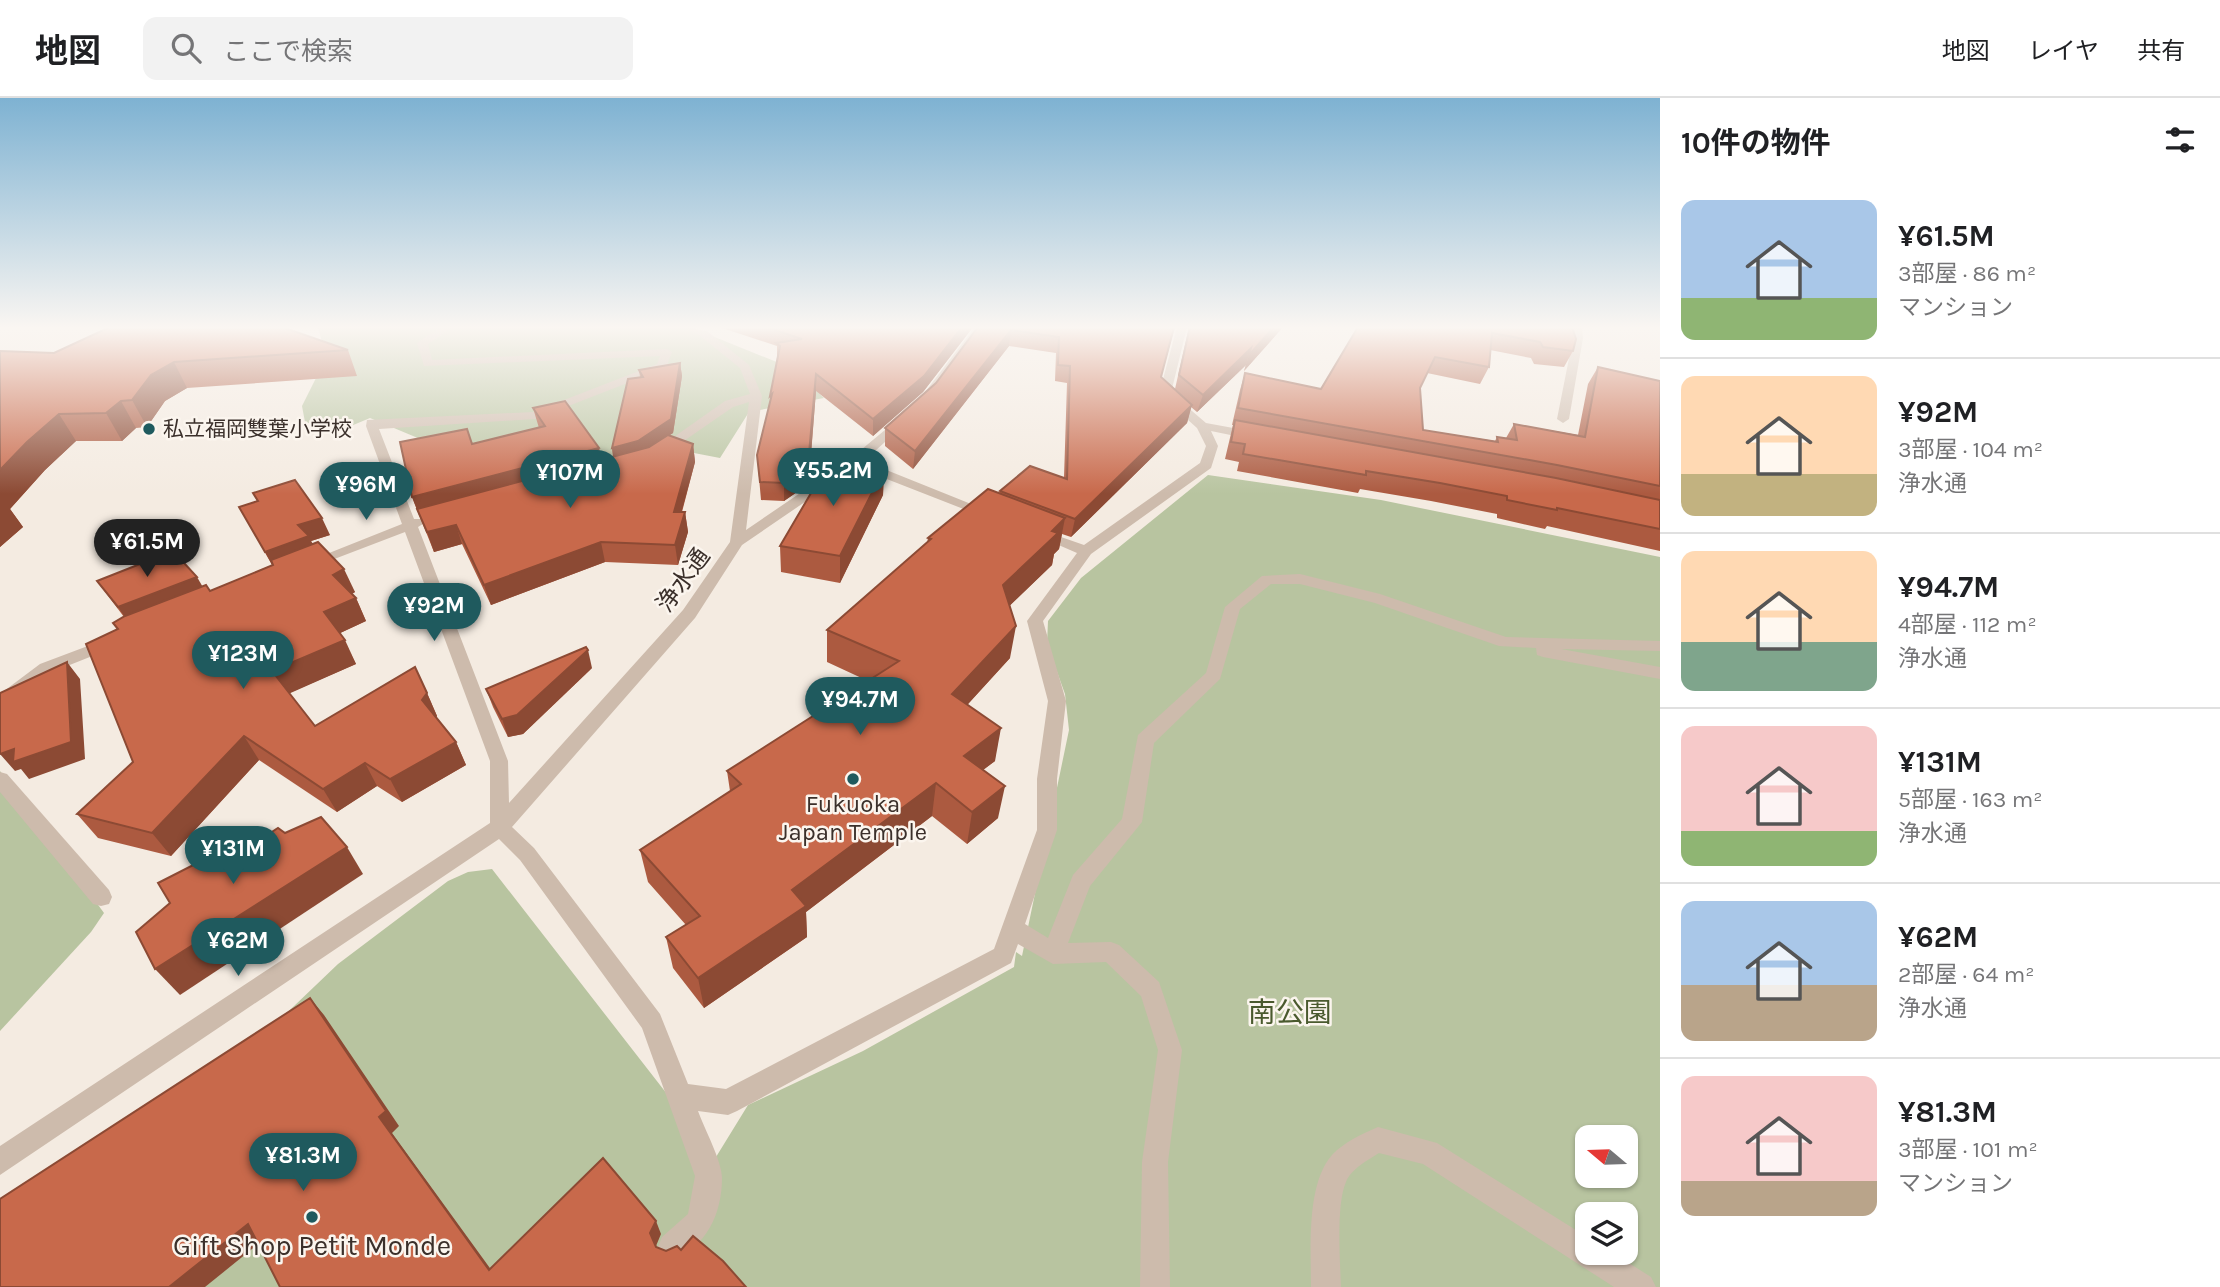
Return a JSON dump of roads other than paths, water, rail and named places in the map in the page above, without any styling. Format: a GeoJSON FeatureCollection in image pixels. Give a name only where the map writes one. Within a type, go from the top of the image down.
{"type":"FeatureCollection","features":[{"type":"Feature","properties":{"kind":"street"},"geometry":{"type":"LineString","coordinates":[[619,382],[535,415],[371,424],[499,761],[500,827],[527,854],[652,1022],[709,1176],[701,1221],[672,1247]]}},
{"type":"Feature","properties":{"kind":"street"},"geometry":{"type":"LineString","coordinates":[[646,460],[729,404],[756,396],[751,382]]}},
{"type":"Feature","properties":{"kind":"street"},"geometry":{"type":"LineString","coordinates":[[737,542],[855,462],[915,409],[936,382]]}},
{"type":"Feature","properties":{"kind":"street"},"geometry":{"type":"LineString","coordinates":[[679,1096],[728,1102],[1003,956],[1047,830],[1047,779],[1056,701],[1035,621],[1086,551],[1206,465],[1212,446],[1202,426],[1166,394],[1169,382]]}},
{"type":"Feature","properties":{"kind":"street"},"geometry":{"type":"LineString","coordinates":[[1563,419],[1568,382]]}},
{"type":"Feature","properties":{"kind":"street","name":"浄水通"},"geometry":{"type":"LineString","coordinates":[[0,1163],[500,827],[689,614],[737,542],[756,396]]}},
{"type":"Feature","properties":{"kind":"street"},"geometry":{"type":"LineString","coordinates":[[1202,426],[1267,438]]}},
{"type":"Feature","properties":{"kind":"street"},"geometry":{"type":"LineString","coordinates":[[855,462],[1086,551]]}},
{"type":"Feature","properties":{"kind":"street"},"geometry":{"type":"LineString","coordinates":[[293,571],[436,517]]}},
{"type":"Feature","properties":{"kind":"street"},"geometry":{"type":"LineString","coordinates":[[1053,954],[1081,881],[1132,822],[1145,740],[1214,675],[1233,607],[1267,579],[1300,579],[1380,599],[1505,642],[1660,673]]}},
{"type":"Feature","properties":{"kind":"street"},"geometry":{"type":"LineString","coordinates":[[0,704],[46,668],[124,638]]}},
{"type":"Feature","properties":{"kind":"street"},"geometry":{"type":"LineString","coordinates":[[1505,642],[1660,646]]}},
{"type":"Feature","properties":{"kind":"street"},"geometry":{"type":"LineString","coordinates":[[0,779],[101,897]]}},
{"type":"Feature","properties":{"kind":"street"},"geometry":{"type":"LineString","coordinates":[[1011,927],[1053,954],[1111,952],[1151,990],[1170,1050],[1154,1162],[1155,1287]]}},
{"type":"Feature","properties":{"kind":"street"},"geometry":{"type":"LineString","coordinates":[[1326,1287],[1325,1254],[1334,1177],[1354,1152],[1378,1140],[1428,1152],[1575,1245]]}},
{"type":"Feature","properties":{"kind":"street"},"geometry":{"type":"LineString","coordinates":[[1606,1265],[1641,1287]]}},
{"type":"Feature","properties":{"kind":"place","name":"私立福岡雙葉小学校"},"geometry":{"type":"Point","coordinates":[149,429]}},
{"type":"Feature","properties":{"kind":"place","name":"Fukuoka Japan Temple"},"geometry":{"type":"Point","coordinates":[853,779]}},
{"type":"Feature","properties":{"kind":"place","name":"Gift Shop Petit Monde"},"geometry":{"type":"Point","coordinates":[312,1217]}},
{"type":"Feature","properties":{"kind":"park label","name":"南公園"},"geometry":{"type":"Point","coordinates":[1290,1012]}}]}
